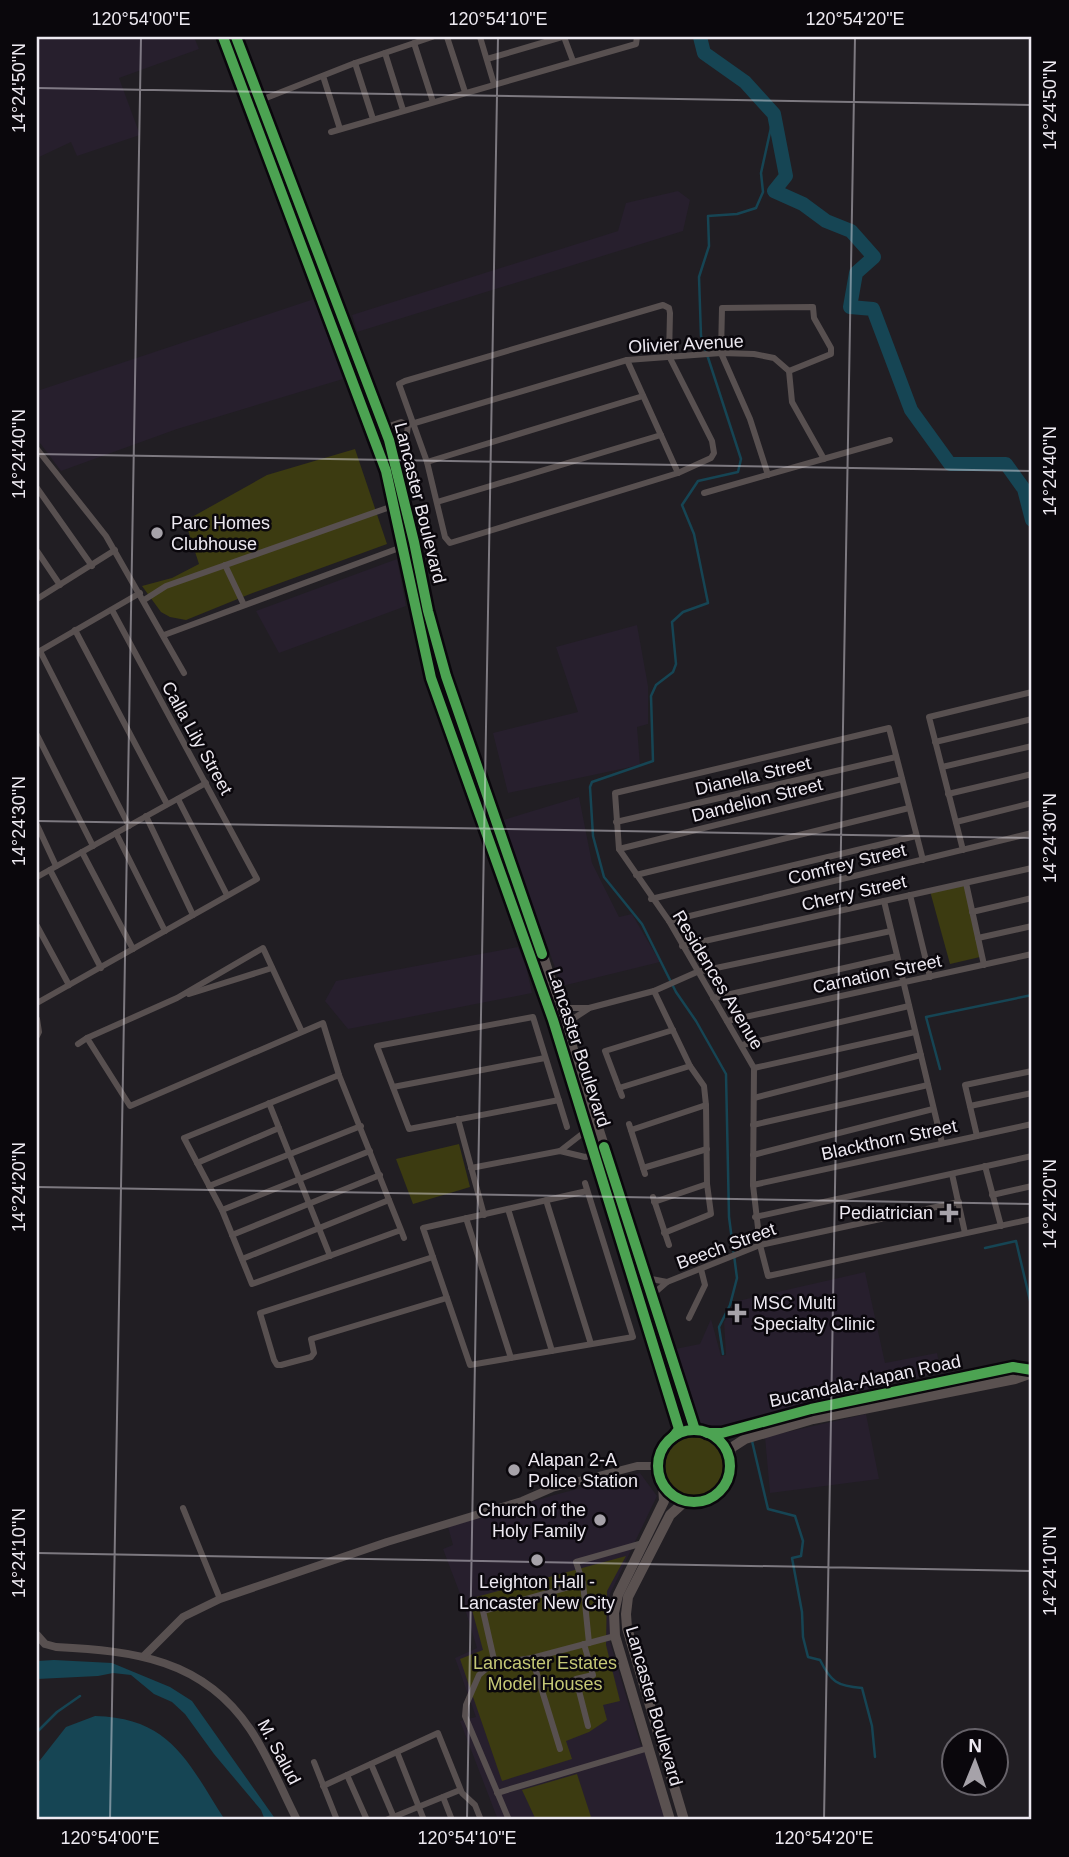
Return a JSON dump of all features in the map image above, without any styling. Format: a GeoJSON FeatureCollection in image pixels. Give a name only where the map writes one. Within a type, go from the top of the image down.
{"type":"FeatureCollection","features":[{"type":"Feature","properties":{"kind":"main road","name":"Lancaster Boulevard"},"geometry":{"type":"LineString","coordinates":[[223,37],[376,444],[393,506],[431,678],[553,1020],[678,1427],[674,1436]]}},
{"type":"Feature","properties":{"kind":"main road","name":"Lancaster Boulevard"},"geometry":{"type":"LineString","coordinates":[[236,37],[385,427],[446,676],[560,1008],[695,1430]]}},
{"type":"Feature","properties":{"kind":"main road"},"geometry":{"type":"LineString","coordinates":[[291,218],[304,213]]}},
{"type":"Feature","properties":{"kind":"main road"},"geometry":{"type":"LineString","coordinates":[[460,759],[474,754]]}},
{"type":"Feature","properties":{"kind":"main road","name":"Bucandala-Alapan Road"},"geometry":{"type":"LineString","coordinates":[[707,1433],[722,1433],[811,1409],[1013,1367],[1032,1372]]}},
{"type":"Feature","properties":{"kind":"main road","name":"Bucandala-Alapan Road"},"geometry":{"type":"LineString","coordinates":[[729,1460],[731,1448],[740,1441],[813,1419],[1015,1379],[1032,1372]]}},
{"type":"Feature","properties":{"kind":"main road"},"geometry":{"type":"LineString","coordinates":[[695,1430],[707,1433],[724,1447],[729,1460],[728,1479],[716,1494],[699,1502],[689,1502],[674,1496],[663,1485],[658,1466],[662,1449],[674,1436],[695,1430]]}},
{"type":"Feature","properties":{"kind":"main road","name":"Lancaster Boulevard"},"geometry":{"type":"LineString","coordinates":[[663,1485],[664,1501],[618,1595],[614,1613],[615,1636],[670,1820]]}},
{"type":"Feature","properties":{"kind":"main road","name":"Lancaster Boulevard"},"geometry":{"type":"LineString","coordinates":[[684,1820],[627,1628],[626,1614],[628,1597],[670,1515],[682,1504],[689,1502]]}},
{"type":"Feature","properties":{"kind":"street"},"geometry":{"type":"LineString","coordinates":[[261,100],[355,62],[432,37]]}},
{"type":"Feature","properties":{"kind":"street"},"geometry":{"type":"LineString","coordinates":[[447,37],[465,92]]}},
{"type":"Feature","properties":{"kind":"street"},"geometry":{"type":"LineString","coordinates":[[480,37],[494,84]]}},
{"type":"Feature","properties":{"kind":"street"},"geometry":{"type":"LineString","coordinates":[[487,59],[563,37],[573,61]]}},
{"type":"Feature","properties":{"kind":"street"},"geometry":{"type":"LineString","coordinates":[[331,131],[636,44],[637,37]]}},
{"type":"Feature","properties":{"kind":"street"},"geometry":{"type":"LineString","coordinates":[[415,43],[433,102]]}},
{"type":"Feature","properties":{"kind":"street"},"geometry":{"type":"LineString","coordinates":[[385,52],[403,110]]}},
{"type":"Feature","properties":{"kind":"street"},"geometry":{"type":"LineString","coordinates":[[355,62],[373,119]]}},
{"type":"Feature","properties":{"kind":"street"},"geometry":{"type":"LineString","coordinates":[[323,76],[340,129]]}},
{"type":"Feature","properties":{"kind":"street"},"geometry":{"type":"LineString","coordinates":[[667,306],[670,313],[669,356],[712,442],[714,453],[706,461],[678,473],[450,542],[445,537],[427,462],[410,424],[399,384],[644,310],[667,306]]}},
{"type":"Feature","properties":{"kind":"street"},"geometry":{"type":"LineString","coordinates":[[768,475],[750,419],[717,353],[722,308],[813,307],[814,318],[831,348],[831,355],[789,371],[792,402],[824,459]]}},
{"type":"Feature","properties":{"kind":"street","name":"Olivier Avenue"},"geometry":{"type":"LineString","coordinates":[[372,432],[401,422],[410,424],[626,360],[717,353],[769,356],[789,371]]}},
{"type":"Feature","properties":{"kind":"street"},"geometry":{"type":"LineString","coordinates":[[626,360],[678,473]]}},
{"type":"Feature","properties":{"kind":"street"},"geometry":{"type":"LineString","coordinates":[[427,462],[643,396]]}},
{"type":"Feature","properties":{"kind":"street","name":"Olivier Avenue"},"geometry":{"type":"LineString","coordinates":[[376,444],[407,433],[410,424]]}},
{"type":"Feature","properties":{"kind":"street"},"geometry":{"type":"LineString","coordinates":[[437,502],[661,435]]}},
{"type":"Feature","properties":{"kind":"street"},"geometry":{"type":"LineString","coordinates":[[704,493],[890,440]]}},
{"type":"Feature","properties":{"kind":"street"},"geometry":{"type":"LineString","coordinates":[[37,449],[106,536],[184,673]]}},
{"type":"Feature","properties":{"kind":"street"},"geometry":{"type":"LineString","coordinates":[[37,488],[92,566]]}},
{"type":"Feature","properties":{"kind":"street"},"geometry":{"type":"LineString","coordinates":[[129,826],[38,652],[75,629],[166,586],[393,506]]}},
{"type":"Feature","properties":{"kind":"street"},"geometry":{"type":"LineString","coordinates":[[164,635],[402,547]]}},
{"type":"Feature","properties":{"kind":"street"},"geometry":{"type":"LineString","coordinates":[[37,598],[115,550]]}},
{"type":"Feature","properties":{"kind":"street"},"geometry":{"type":"LineString","coordinates":[[37,551],[60,585]]}},
{"type":"Feature","properties":{"kind":"street"},"geometry":{"type":"LineString","coordinates":[[225,565],[244,605]]}},
{"type":"Feature","properties":{"kind":"street","name":"Calla Lily Street"},"geometry":{"type":"LineString","coordinates":[[112,610],[257,879],[226,895]]}},
{"type":"Feature","properties":{"kind":"street"},"geometry":{"type":"LineString","coordinates":[[75,629],[167,804]]}},
{"type":"Feature","properties":{"kind":"street"},"geometry":{"type":"LineString","coordinates":[[963,850],[929,717],[1032,692]]}},
{"type":"Feature","properties":{"kind":"street"},"geometry":{"type":"LineString","coordinates":[[935,742],[1032,719]]}},
{"type":"Feature","properties":{"kind":"street","name":"Residences Avenue"},"geometry":{"type":"LineString","coordinates":[[896,757],[889,728],[615,793],[619,849],[669,921],[754,1068],[752,1155],[755,1217],[757,1246],[768,1276],[965,1233]]}},
{"type":"Feature","properties":{"kind":"street"},"geometry":{"type":"LineString","coordinates":[[37,735],[93,846]]}},
{"type":"Feature","properties":{"kind":"street"},"geometry":{"type":"LineString","coordinates":[[942,767],[1032,746]]}},
{"type":"Feature","properties":{"kind":"street"},"geometry":{"type":"LineString","coordinates":[[896,757],[923,860]]}},
{"type":"Feature","properties":{"kind":"street","name":"Dianella Street"},"geometry":{"type":"LineString","coordinates":[[616,822],[896,757]]}},
{"type":"Feature","properties":{"kind":"street"},"geometry":{"type":"LineString","coordinates":[[948,794],[1032,774]]}},
{"type":"Feature","properties":{"kind":"street","name":"Dandelion Street"},"geometry":{"type":"LineString","coordinates":[[619,849],[902,779]]}},
{"type":"Feature","properties":{"kind":"street"},"geometry":{"type":"LineString","coordinates":[[37,877],[206,783]]}},
{"type":"Feature","properties":{"kind":"street"},"geometry":{"type":"LineString","coordinates":[[37,1003],[226,895],[178,799]]}},
{"type":"Feature","properties":{"kind":"street"},"geometry":{"type":"LineString","coordinates":[[956,822],[1032,803]]}},
{"type":"Feature","properties":{"kind":"street"},"geometry":{"type":"LineString","coordinates":[[636,875],[909,808]]}},
{"type":"Feature","properties":{"kind":"street"},"geometry":{"type":"LineString","coordinates":[[146,816],[193,915]]}},
{"type":"Feature","properties":{"kind":"street"},"geometry":{"type":"LineString","coordinates":[[37,825],[53,868],[100,968]]}},
{"type":"Feature","properties":{"kind":"street"},"geometry":{"type":"LineString","coordinates":[[116,833],[165,931]]}},
{"type":"Feature","properties":{"kind":"street","name":"Comfrey Street"},"geometry":{"type":"LineString","coordinates":[[669,921],[1032,833]]}},
{"type":"Feature","properties":{"kind":"street"},"geometry":{"type":"LineString","coordinates":[[652,899],[916,835]]}},
{"type":"Feature","properties":{"kind":"street"},"geometry":{"type":"LineString","coordinates":[[82,852],[133,949]]}},
{"type":"Feature","properties":{"kind":"street","name":"Cherry Street"},"geometry":{"type":"LineString","coordinates":[[682,946],[1032,868]]}},
{"type":"Feature","properties":{"kind":"street"},"geometry":{"type":"LineString","coordinates":[[966,883],[984,965]]}},
{"type":"Feature","properties":{"kind":"street"},"geometry":{"type":"LineString","coordinates":[[910,895],[930,976]]}},
{"type":"Feature","properties":{"kind":"street"},"geometry":{"type":"LineString","coordinates":[[972,912],[1032,898]]}},
{"type":"Feature","properties":{"kind":"street"},"geometry":{"type":"LineString","coordinates":[[884,901],[942,1143]]}},
{"type":"Feature","properties":{"kind":"street"},"geometry":{"type":"LineString","coordinates":[[37,926],[69,985]]}},
{"type":"Feature","properties":{"kind":"street"},"geometry":{"type":"LineString","coordinates":[[978,938],[1032,926]]}},
{"type":"Feature","properties":{"kind":"street"},"geometry":{"type":"LineString","coordinates":[[560,1008],[590,1008],[654,991],[697,972],[891,931]]}},
{"type":"Feature","properties":{"kind":"street"},"geometry":{"type":"LineString","coordinates":[[78,1044],[177,998],[263,948],[302,1032]]}},
{"type":"Feature","properties":{"kind":"street","name":"Carnation Street"},"geometry":{"type":"LineString","coordinates":[[727,1021],[1032,954]]}},
{"type":"Feature","properties":{"kind":"street"},"geometry":{"type":"LineString","coordinates":[[713,998],[897,956]]}},
{"type":"Feature","properties":{"kind":"street"},"geometry":{"type":"LineString","coordinates":[[177,998],[272,968]]}},
{"type":"Feature","properties":{"kind":"street"},"geometry":{"type":"LineString","coordinates":[[654,991],[690,1066],[704,1086],[707,1184],[711,1214],[664,1233]]}},
{"type":"Feature","properties":{"kind":"street"},"geometry":{"type":"LineString","coordinates":[[742,1045],[909,1006]]}},
{"type":"Feature","properties":{"kind":"street"},"geometry":{"type":"LineString","coordinates":[[565,1024],[590,1008]]}},
{"type":"Feature","properties":{"kind":"street"},"geometry":{"type":"LineString","coordinates":[[559,1100],[409,1129],[377,1046],[533,1017],[545,1058],[559,1100],[567,1127]]}},
{"type":"Feature","properties":{"kind":"street"},"geometry":{"type":"LineString","coordinates":[[37,1019],[37,1036]]}},
{"type":"Feature","properties":{"kind":"street"},"geometry":{"type":"LineString","coordinates":[[87,1038],[130,1106],[323,1023],[339,1075],[404,1238]]}},
{"type":"Feature","properties":{"kind":"street"},"geometry":{"type":"LineString","coordinates":[[673,1030],[605,1051],[620,1092],[690,1066]]}},
{"type":"Feature","properties":{"kind":"street"},"geometry":{"type":"LineString","coordinates":[[754,1068],[915,1032]]}},
{"type":"Feature","properties":{"kind":"street"},"geometry":{"type":"LineString","coordinates":[[754,1098],[920,1055]]}},
{"type":"Feature","properties":{"kind":"street"},"geometry":{"type":"LineString","coordinates":[[393,1087],[545,1058]]}},
{"type":"Feature","properties":{"kind":"street"},"geometry":{"type":"LineString","coordinates":[[977,1136],[965,1085],[1032,1071]]}},
{"type":"Feature","properties":{"kind":"street"},"geometry":{"type":"LineString","coordinates":[[339,1075],[184,1138],[222,1210],[252,1284],[401,1230]]}},
{"type":"Feature","properties":{"kind":"street"},"geometry":{"type":"LineString","coordinates":[[753,1125],[928,1085]]}},
{"type":"Feature","properties":{"kind":"street"},"geometry":{"type":"LineString","coordinates":[[970,1106],[1032,1093]]}},
{"type":"Feature","properties":{"kind":"street"},"geometry":{"type":"LineString","coordinates":[[269,1103],[330,1256]]}},
{"type":"Feature","properties":{"kind":"street"},"geometry":{"type":"LineString","coordinates":[[706,1105],[630,1127],[644,1171],[707,1149]]}},
{"type":"Feature","properties":{"kind":"street"},"geometry":{"type":"LineString","coordinates":[[752,1155],[933,1109]]}},
{"type":"Feature","properties":{"kind":"street"},"geometry":{"type":"LineString","coordinates":[[458,1119],[484,1214]]}},
{"type":"Feature","properties":{"kind":"street","name":"Blackthorn Street"},"geometry":{"type":"LineString","coordinates":[[753,1185],[1032,1124]]}},
{"type":"Feature","properties":{"kind":"street"},"geometry":{"type":"LineString","coordinates":[[209,1186],[361,1126]]}},
{"type":"Feature","properties":{"kind":"street"},"geometry":{"type":"LineString","coordinates":[[197,1163],[279,1128]]}},
{"type":"Feature","properties":{"kind":"street"},"geometry":{"type":"LineString","coordinates":[[560,1151],[587,1130]]}},
{"type":"Feature","properties":{"kind":"street"},"geometry":{"type":"LineString","coordinates":[[222,1210],[370,1151]]}},
{"type":"Feature","properties":{"kind":"street"},"geometry":{"type":"LineString","coordinates":[[471,1168],[560,1151],[585,1157],[594,1155]]}},
{"type":"Feature","properties":{"kind":"street"},"geometry":{"type":"LineString","coordinates":[[755,1217],[1032,1156]]}},
{"type":"Feature","properties":{"kind":"street"},"geometry":{"type":"LineString","coordinates":[[985,1166],[1001,1226]]}},
{"type":"Feature","properties":{"kind":"street"},"geometry":{"type":"LineString","coordinates":[[952,1174],[965,1233],[1032,1219]]}},
{"type":"Feature","properties":{"kind":"street"},"geometry":{"type":"LineString","coordinates":[[232,1234],[380,1175]]}},
{"type":"Feature","properties":{"kind":"street"},"geometry":{"type":"LineString","coordinates":[[584,1183],[587,1191],[633,1337],[470,1365],[423,1228],[587,1191]]}},
{"type":"Feature","properties":{"kind":"street"},"geometry":{"type":"LineString","coordinates":[[669,1245],[654,1200],[707,1184]]}},
{"type":"Feature","properties":{"kind":"street"},"geometry":{"type":"LineString","coordinates":[[992,1195],[1032,1186]]}},
{"type":"Feature","properties":{"kind":"street"},"geometry":{"type":"LineString","coordinates":[[242,1259],[389,1200]]}},
{"type":"Feature","properties":{"kind":"street"},"geometry":{"type":"LineString","coordinates":[[546,1200],[591,1344]]}},
{"type":"Feature","properties":{"kind":"street","name":"Beech Street"},"geometry":{"type":"LineString","coordinates":[[652,1294],[667,1283],[757,1246],[959,1202]]}},
{"type":"Feature","properties":{"kind":"street"},"geometry":{"type":"LineString","coordinates":[[508,1209],[552,1351]]}},
{"type":"Feature","properties":{"kind":"street"},"geometry":{"type":"LineString","coordinates":[[466,1218],[511,1358]]}},
{"type":"Feature","properties":{"kind":"street"},"geometry":{"type":"LineString","coordinates":[[433,1257],[260,1313],[277,1365],[313,1355],[311,1339],[447,1298]]}},
{"type":"Feature","properties":{"kind":"street"},"geometry":{"type":"LineString","coordinates":[[689,1318],[705,1285],[701,1269]]}},
{"type":"Feature","properties":{"kind":"street","name":"Beech Street"},"geometry":{"type":"LineString","coordinates":[[646,1278],[667,1283]]}},
{"type":"Feature","properties":{"kind":"street"},"geometry":{"type":"LineString","coordinates":[[144,1656],[183,1616],[220,1599],[387,1542],[522,1502],[552,1488],[637,1466],[658,1466]]}},
{"type":"Feature","properties":{"kind":"street"},"geometry":{"type":"LineString","coordinates":[[183,1508],[220,1599]]}},
{"type":"Feature","properties":{"kind":"street"},"geometry":{"type":"LineString","coordinates":[[588,1726],[576,1679],[593,1675],[586,1644],[583,1583],[576,1562],[643,1543]]}},
{"type":"Feature","properties":{"kind":"street"},"geometry":{"type":"LineString","coordinates":[[495,1664],[482,1607],[525,1599],[583,1583]]}},
{"type":"Feature","properties":{"kind":"street"},"geometry":{"type":"LineString","coordinates":[[523,1590],[525,1599]]}},
{"type":"Feature","properties":{"kind":"street","name":"M. Salud"},"geometry":{"type":"LineString","coordinates":[[37,1635],[45,1644],[56,1647],[144,1656],[192,1674],[234,1709],[251,1730],[297,1820]]}},
{"type":"Feature","properties":{"kind":"street"},"geometry":{"type":"LineString","coordinates":[[509,1820],[465,1716],[466,1705],[479,1675],[495,1664],[532,1658],[615,1636]]}},
{"type":"Feature","properties":{"kind":"street"},"geometry":{"type":"LineString","coordinates":[[532,1658],[560,1749]]}},
{"type":"Feature","properties":{"kind":"street"},"geometry":{"type":"LineString","coordinates":[[323,1786],[438,1733],[460,1790],[474,1805],[481,1820]]}},
{"type":"Feature","properties":{"kind":"street"},"geometry":{"type":"LineString","coordinates":[[497,1793],[648,1748]]}},
{"type":"Feature","properties":{"kind":"street"},"geometry":{"type":"LineString","coordinates":[[397,1752],[424,1820]]}},
{"type":"Feature","properties":{"kind":"street"},"geometry":{"type":"LineString","coordinates":[[314,1762],[337,1820]]}},
{"type":"Feature","properties":{"kind":"street"},"geometry":{"type":"LineString","coordinates":[[371,1764],[395,1819]]}},
{"type":"Feature","properties":{"kind":"street"},"geometry":{"type":"LineString","coordinates":[[346,1775],[367,1820]]}},
{"type":"Feature","properties":{"kind":"street"},"geometry":{"type":"LineString","coordinates":[[386,1820],[395,1819],[460,1790]]}},
{"type":"Feature","properties":{"kind":"street"},"geometry":{"type":"LineString","coordinates":[[443,1797],[452,1820]]}},
{"type":"Feature","properties":{"kind":"shaded area"},"geometry":{"type":"Polygon","coordinates":[[[37,37],[194,37],[199,49],[119,78],[140,135],[77,156],[71,142],[37,158],[37,37]]]}},
{"type":"Feature","properties":{"kind":"shaded area"},"geometry":{"type":"Polygon","coordinates":[[[678,191],[690,200],[683,231],[357,332],[352,315],[618,231],[626,203],[678,191]]]}},
{"type":"Feature","properties":{"kind":"shaded area"},"geometry":{"type":"Polygon","coordinates":[[[314,299],[343,379],[177,429],[61,471],[37,439],[37,391],[314,299]]]}},
{"type":"Feature","properties":{"kind":"shaded area"},"geometry":{"type":"Polygon","coordinates":[[[397,559],[406,606],[279,653],[256,611],[397,559]]]}},
{"type":"Feature","properties":{"kind":"shaded area"},"geometry":{"type":"Polygon","coordinates":[[[637,625],[648,686],[648,724],[637,727],[640,765],[508,793],[493,733],[578,712],[556,647],[637,625]]]}},
{"type":"Feature","properties":{"kind":"shaded area"},"geometry":{"type":"Polygon","coordinates":[[[579,797],[592,863],[619,917],[632,914],[660,962],[562,986],[500,821],[579,797]]]}},
{"type":"Feature","properties":{"kind":"shaded area"},"geometry":{"type":"Polygon","coordinates":[[[518,947],[526,966],[532,993],[348,1029],[325,1001],[336,981],[518,947]]]}},
{"type":"Feature","properties":{"kind":"shaded area"},"geometry":{"type":"Polygon","coordinates":[[[865,1272],[885,1363],[937,1353],[941,1372],[714,1429],[696,1421],[675,1349],[700,1344],[711,1319],[721,1356],[726,1355],[724,1322],[738,1301],[865,1272]]]}},
{"type":"Feature","properties":{"kind":"shaded area"},"geometry":{"type":"Polygon","coordinates":[[[866,1414],[879,1479],[770,1493],[765,1437],[866,1414]]]}},
{"type":"Feature","properties":{"kind":"shaded area"},"geometry":{"type":"Polygon","coordinates":[[[640,1473],[657,1496],[609,1596],[610,1642],[666,1820],[498,1820],[460,1721],[476,1717],[455,1658],[477,1648],[443,1549],[453,1545],[448,1527],[554,1495],[640,1473]]]}},
{"type":"Feature","properties":{"kind":"green space"},"geometry":{"type":"Polygon","coordinates":[[[355,449],[387,544],[186,620],[161,612],[142,586],[172,578],[199,564],[185,521],[267,475],[355,449]]]}},
{"type":"Feature","properties":{"kind":"green space"},"geometry":{"type":"Polygon","coordinates":[[[966,883],[980,957],[950,964],[930,891],[966,883]]]}},
{"type":"Feature","properties":{"kind":"green space"},"geometry":{"type":"Polygon","coordinates":[[[459,1144],[470,1187],[413,1204],[396,1159],[459,1144]]]}},
{"type":"Feature","properties":{"kind":"green space"},"geometry":{"type":"Polygon","coordinates":[[[695,1437],[716,1446],[725,1467],[716,1488],[695,1497],[674,1488],[665,1467],[674,1446],[695,1437]]]}},
{"type":"Feature","properties":{"kind":"green space","name":"Lancaster Estates Model Houses"},"geometry":{"type":"Polygon","coordinates":[[[626,1556],[607,1591],[606,1645],[620,1701],[603,1705],[607,1720],[589,1732],[566,1741],[572,1759],[502,1781],[460,1659],[483,1650],[469,1599],[626,1556]]]}},
{"type":"Feature","properties":{"kind":"green space"},"geometry":{"type":"Polygon","coordinates":[[[577,1774],[592,1820],[536,1820],[522,1790],[577,1774]]]}},
{"type":"Feature","properties":{"kind":"water"},"geometry":{"type":"Polygon","coordinates":[[[37,1661],[112,1663],[170,1687],[192,1701],[276,1820],[265,1820],[261,1810],[185,1714],[172,1702],[154,1694],[131,1675],[113,1673],[37,1679],[37,1661]]]}},
{"type":"Feature","properties":{"kind":"water"},"geometry":{"type":"Polygon","coordinates":[[[95,1716],[143,1725],[175,1747],[225,1820],[37,1820],[37,1764],[66,1727],[95,1716]]]}},
{"type":"Feature","properties":{"kind":"waterway"},"geometry":{"type":"LineString","coordinates":[[700,37],[704,53],[745,82],[774,114],[786,176],[774,191],[803,204],[826,221],[851,231],[874,257],[856,273],[850,307],[873,309],[911,410],[950,464],[1006,464],[1024,489],[1032,520]]}},
{"type":"Feature","properties":{"kind":"waterway"},"geometry":{"type":"LineString","coordinates":[[723,1354],[719,1327],[730,1305],[737,1278],[729,1217],[726,1074],[676,992],[642,924],[604,877],[593,836],[590,787],[592,782],[653,761],[651,696],[656,685],[673,672],[676,664],[672,622],[683,612],[708,603],[694,534],[682,505],[698,481],[738,472],[741,459],[701,336],[699,277],[709,246],[708,216],[737,214],[756,208],[763,192],[761,173],[774,114]]}},
{"type":"Feature","properties":{"kind":"waterway"},"geometry":{"type":"LineString","coordinates":[[940,1069],[926,1017],[1032,995]]}},
{"type":"Feature","properties":{"kind":"waterway"},"geometry":{"type":"LineString","coordinates":[[985,1248],[1016,1241],[1032,1309]]}},
{"type":"Feature","properties":{"kind":"waterway"},"geometry":{"type":"LineString","coordinates":[[752,1441],[768,1509],[795,1516],[803,1541],[801,1556],[792,1558],[808,1657],[820,1660],[836,1681],[846,1686],[862,1688],[872,1726],[875,1757]]}},
{"type":"Feature","properties":{"kind":"waterway"},"geometry":{"type":"LineString","coordinates":[[37,1732],[57,1712],[80,1696]]}},
{"type":"Feature","properties":{"kind":"cycle path"},"geometry":{"type":"LineString","coordinates":[[223,37],[386,471],[431,678],[553,1020],[679,1429],[674,1436]]}},
{"type":"Feature","properties":{"kind":"cycle path"},"geometry":{"type":"LineString","coordinates":[[236,37],[389,440],[428,611],[446,676],[542,954]]}},
{"type":"Feature","properties":{"kind":"cycle path"},"geometry":{"type":"LineString","coordinates":[[604,1147],[695,1430]]}},
{"type":"Feature","properties":{"kind":"cycle path"},"geometry":{"type":"LineString","coordinates":[[707,1433],[722,1433],[811,1409],[1013,1367],[1032,1370]]}},
{"type":"Feature","properties":{"kind":"cycle path"},"geometry":{"type":"LineString","coordinates":[[694,1430],[714,1436],[724,1446],[730,1466],[724,1486],[714,1496],[694,1502],[674,1496],[664,1486],[658,1466],[664,1446],[674,1436],[694,1430]]}},
{"type":"Feature","properties":{"kind":"place","name":"Parc Homes Clubhouse"},"geometry":{"type":"Point","coordinates":[157,533]}},
{"type":"Feature","properties":{"kind":"place","name":"Pediatrician"},"geometry":{"type":"Point","coordinates":[949,1213]}},
{"type":"Feature","properties":{"kind":"place","name":"MSC Multi Specialty Clinic"},"geometry":{"type":"Point","coordinates":[737,1313]}},
{"type":"Feature","properties":{"kind":"place","name":"Alapan 2-A Police Station"},"geometry":{"type":"Point","coordinates":[514,1470]}},
{"type":"Feature","properties":{"kind":"place","name":"Church of the Holy Family"},"geometry":{"type":"Point","coordinates":[600,1520]}},
{"type":"Feature","properties":{"kind":"place","name":"Leighton Hall - Lancaster New City"},"geometry":{"type":"Point","coordinates":[537,1560]}}]}
